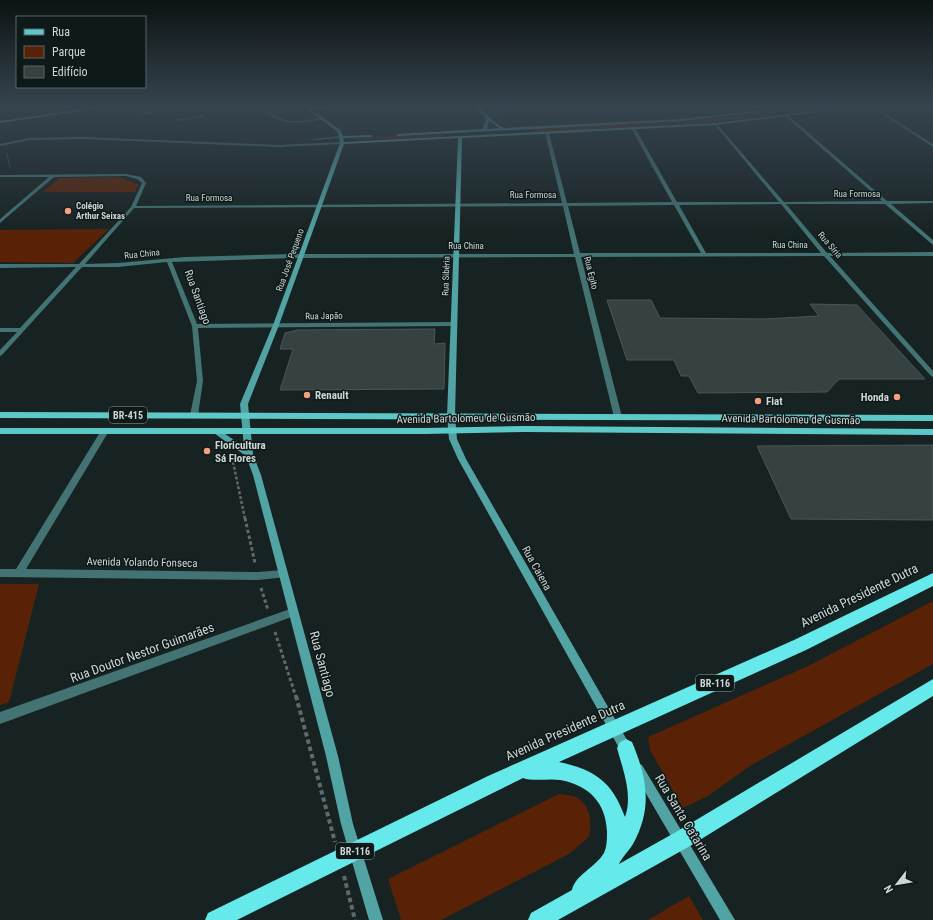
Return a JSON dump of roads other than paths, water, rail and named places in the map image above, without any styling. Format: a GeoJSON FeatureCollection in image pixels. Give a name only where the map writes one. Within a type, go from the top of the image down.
{"type":"FeatureCollection","features":[{"type":"Feature","properties":{"kind":"highway","name":"Avenida Presidente Dutra"},"geometry":{"type":"LineString","coordinates":[[215,920],[494,782],[800,645],[933,579]]}},
{"type":"Feature","properties":{"kind":"highway"},"geometry":{"type":"LineString","coordinates":[[547,915],[680,840],[933,687]]}},
{"type":"Feature","properties":{"kind":"highway"},"geometry":{"type":"LineString","coordinates":[[547,915],[587,885],[612,858],[628,835],[638,814],[638,795],[626,748]]}},
{"type":"Feature","properties":{"kind":"highway"},"geometry":{"type":"LineString","coordinates":[[494,782],[540,768],[569,771],[597,786],[606,796],[614,812],[618,827],[616,844],[612,858]]}},
{"type":"Feature","properties":{"kind":"main road","name":"Rua José Pequeno"},"geometry":{"type":"LineString","coordinates":[[250,415],[244,404],[276,325],[318,205],[339,150]]}},
{"type":"Feature","properties":{"kind":"main road","name":"Rua Sibéria"},"geometry":{"type":"LineString","coordinates":[[451,416],[460,150]]}},
{"type":"Feature","properties":{"kind":"main road","name":"Avenida Bartolomeu de Gusmão"},"geometry":{"type":"LineString","coordinates":[[0,415],[933,418]]}},
{"type":"Feature","properties":{"kind":"main road","name":"Rua Santiago"},"geometry":{"type":"LineString","coordinates":[[250,415],[246,430],[249,454],[332,756],[347,824],[348,855],[376,920]]}},
{"type":"Feature","properties":{"kind":"main road","name":"Rua Caiena"},"geometry":{"type":"LineString","coordinates":[[451,416],[453,440],[462,459],[614,728]]}},
{"type":"Feature","properties":{"kind":"main road","name":"Avenida Bartolomeu de Gusmão"},"geometry":{"type":"LineString","coordinates":[[0,431],[533,429],[933,432]]}},
{"type":"Feature","properties":{"kind":"main road"},"geometry":{"type":"LineString","coordinates":[[215,431],[249,454]]}},
{"type":"Feature","properties":{"kind":"main road","name":"Rua Santa Catarina"},"geometry":{"type":"LineString","coordinates":[[614,728],[728,920]]}},
{"type":"Feature","properties":{"kind":"street","name":"Rua Egito"},"geometry":{"type":"LineString","coordinates":[[551,150],[618,417]]}},
{"type":"Feature","properties":{"kind":"street"},"geometry":{"type":"LineString","coordinates":[[645,150],[704,254]]}},
{"type":"Feature","properties":{"kind":"street","name":"Rua Síria"},"geometry":{"type":"LineString","coordinates":[[738,150],[826,254],[933,375]]}},
{"type":"Feature","properties":{"kind":"street"},"geometry":{"type":"LineString","coordinates":[[826,150],[933,243]]}},
{"type":"Feature","properties":{"kind":"street"},"geometry":{"type":"LineString","coordinates":[[0,222],[54,175]]}},
{"type":"Feature","properties":{"kind":"street"},"geometry":{"type":"LineString","coordinates":[[0,176],[126,175],[139,178],[144,183],[133,207],[20,330],[0,354]]}},
{"type":"Feature","properties":{"kind":"street","name":"Rua Formosa"},"geometry":{"type":"LineString","coordinates":[[133,207],[565,203],[933,202]]}},
{"type":"Feature","properties":{"kind":"street","name":"Rua China"},"geometry":{"type":"LineString","coordinates":[[0,266],[79,266],[134,264],[169,260],[300,256],[933,254]]}},
{"type":"Feature","properties":{"kind":"street","name":"Rua Santiago"},"geometry":{"type":"LineString","coordinates":[[169,260],[195,326],[200,381],[194,415]]}},
{"type":"Feature","properties":{"kind":"street","name":"Rua Japão"},"geometry":{"type":"LineString","coordinates":[[195,326],[454,324]]}},
{"type":"Feature","properties":{"kind":"street"},"geometry":{"type":"LineString","coordinates":[[0,330],[20,330]]}},
{"type":"Feature","properties":{"kind":"street"},"geometry":{"type":"LineString","coordinates":[[19,573],[105,431]]}},
{"type":"Feature","properties":{"kind":"street","name":"Avenida Yolando Fonseca"},"geometry":{"type":"LineString","coordinates":[[0,573],[258,576],[283,574]]}},
{"type":"Feature","properties":{"kind":"street","name":"Rua Doutor Nestor Guimarães"},"geometry":{"type":"LineString","coordinates":[[0,718],[293,612]]}},
{"type":"Feature","properties":{"kind":"place","name":"Colégio Arthur Seixas"},"geometry":{"type":"Point","coordinates":[68,211]}},
{"type":"Feature","properties":{"kind":"place","name":"Renault"},"geometry":{"type":"Point","coordinates":[307,395]}},
{"type":"Feature","properties":{"kind":"place","name":"Honda"},"geometry":{"type":"Point","coordinates":[897,397]}},
{"type":"Feature","properties":{"kind":"place","name":"Fiat"},"geometry":{"type":"Point","coordinates":[758,401]}},
{"type":"Feature","properties":{"kind":"place","name":"Floricultura Sá Flores"},"geometry":{"type":"Point","coordinates":[207,451]}}]}
